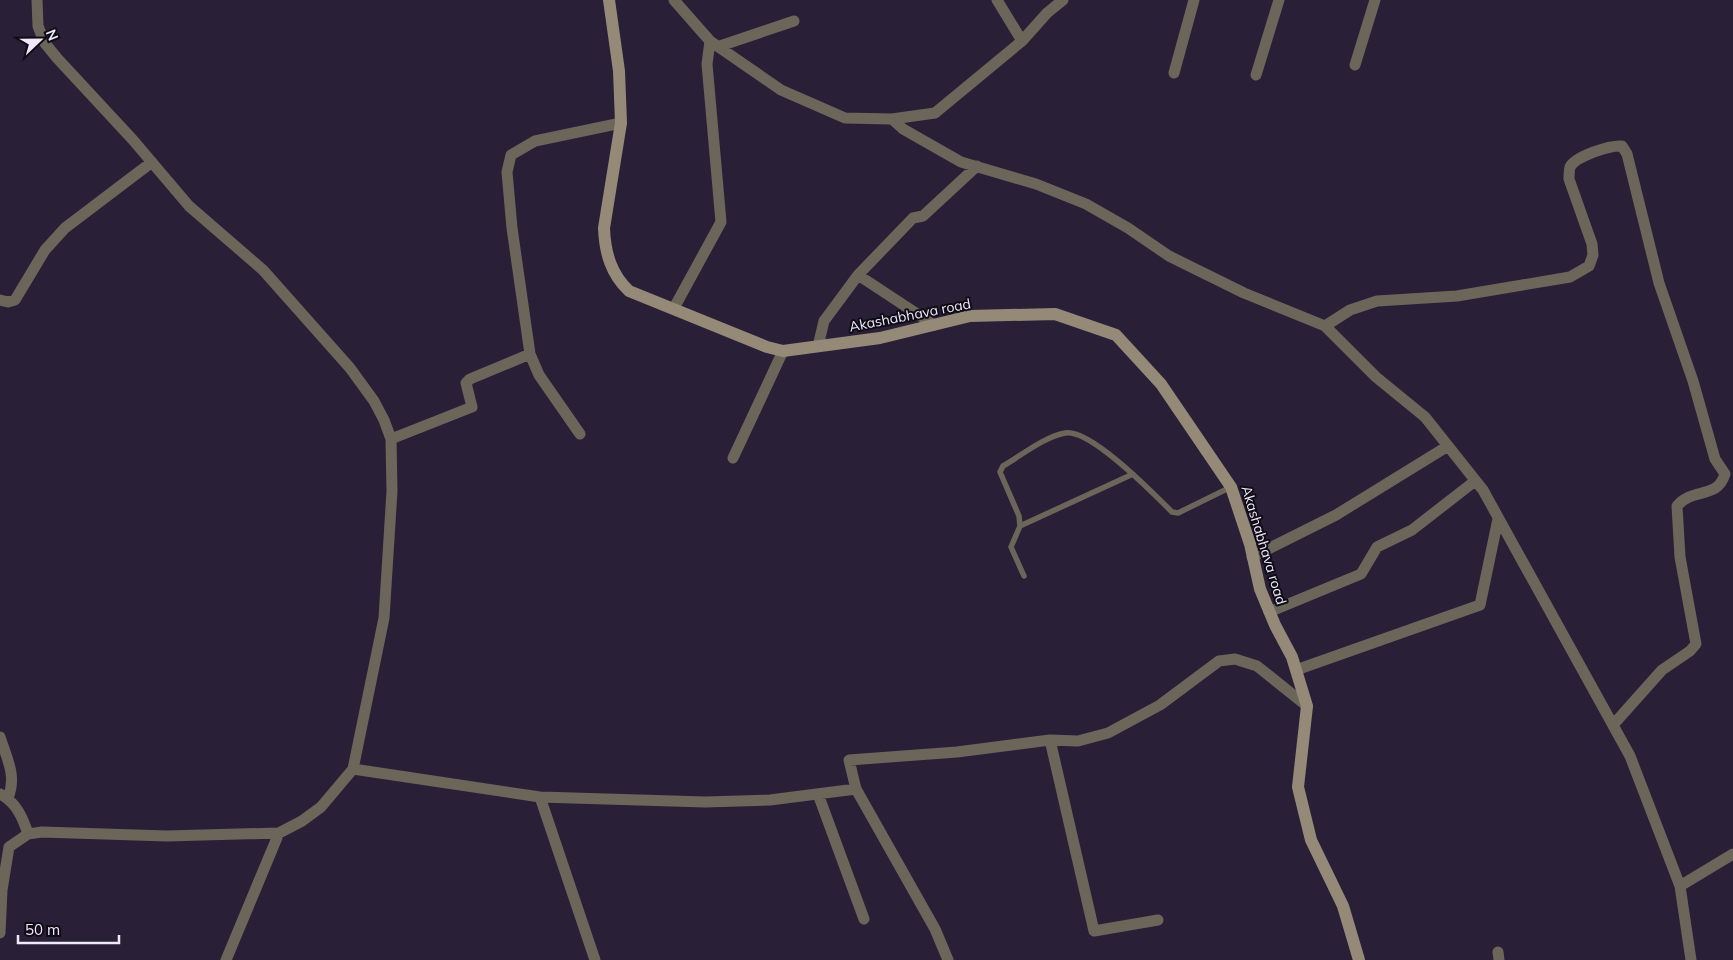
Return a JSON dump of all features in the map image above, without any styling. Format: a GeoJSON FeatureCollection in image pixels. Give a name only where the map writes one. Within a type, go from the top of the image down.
{"type":"FeatureCollection","features":[{"type":"Feature","properties":{"kind":"street"},"geometry":{"type":"LineString","coordinates":[[0,933],[4,848],[28,834],[42,832],[167,836],[279,833],[313,814],[353,769],[384,618],[392,491],[391,439],[374,401],[350,368],[263,270],[189,206],[44,42],[38,26],[37,0]]}},
{"type":"Feature","properties":{"kind":"street","name":"Akashabhava road"},"geometry":{"type":"LineString","coordinates":[[609,0],[619,71],[621,123],[604,228],[607,256],[620,283],[629,291],[637,296],[674,308],[767,347],[783,351],[880,338],[970,316],[1055,314],[1116,335],[1161,384],[1231,487],[1260,589],[1296,670],[1307,706],[1298,787],[1311,840],[1343,906],[1359,960]]}},
{"type":"Feature","properties":{"kind":"street"},"geometry":{"type":"LineString","coordinates":[[674,0],[715,43],[781,90],[845,118],[892,119],[935,113],[1022,41],[1047,13],[1063,0]]}},
{"type":"Feature","properties":{"kind":"street"},"geometry":{"type":"LineString","coordinates":[[997,0],[1022,41]]}},
{"type":"Feature","properties":{"kind":"street"},"geometry":{"type":"LineString","coordinates":[[1174,73],[1194,0]]}},
{"type":"Feature","properties":{"kind":"street"},"geometry":{"type":"LineString","coordinates":[[1256,74],[1279,0]]}},
{"type":"Feature","properties":{"kind":"street"},"geometry":{"type":"LineString","coordinates":[[1356,65],[1375,0]]}},
{"type":"Feature","properties":{"kind":"street"},"geometry":{"type":"LineString","coordinates":[[715,43],[794,21]]}},
{"type":"Feature","properties":{"kind":"street"},"geometry":{"type":"LineString","coordinates":[[674,308],[721,222],[707,64],[715,43]]}},
{"type":"Feature","properties":{"kind":"street"},"geometry":{"type":"LineString","coordinates":[[892,119],[903,129],[961,162],[1036,184],[1086,204],[1128,228],[1169,256],[1244,293],[1325,326],[1376,377],[1425,417],[1475,481],[1630,756],[1680,886],[1690,960]]}},
{"type":"Feature","properties":{"kind":"street"},"geometry":{"type":"LineString","coordinates":[[580,434],[539,375],[530,354],[512,228],[507,172],[511,155],[534,141],[621,123]]}},
{"type":"Feature","properties":{"kind":"street"},"geometry":{"type":"LineString","coordinates":[[1325,326],[1350,310],[1377,301],[1457,296],[1570,277],[1589,266],[1593,255],[1592,244],[1570,179],[1569,169],[1574,162],[1611,145],[1622,146],[1627,154],[1659,283],[1692,381],[1715,459],[1725,474],[1722,484],[1716,490],[1691,495],[1677,506],[1680,557],[1696,644],[1690,651],[1662,670],[1613,725]]}},
{"type":"Feature","properties":{"kind":"street"},"geometry":{"type":"LineString","coordinates":[[0,300],[8,302],[15,300],[45,250],[65,228],[152,162]]}},
{"type":"Feature","properties":{"kind":"street"},"geometry":{"type":"LineString","coordinates":[[818,346],[824,321],[858,274],[913,218],[922,216],[977,166]]}},
{"type":"Feature","properties":{"kind":"street"},"geometry":{"type":"LineString","coordinates":[[858,274],[934,325]]}},
{"type":"Feature","properties":{"kind":"street"},"geometry":{"type":"LineString","coordinates":[[733,458],[783,351]]}},
{"type":"Feature","properties":{"kind":"street"},"geometry":{"type":"LineString","coordinates":[[391,439],[472,407],[466,383],[470,379],[530,354]]}},
{"type":"Feature","properties":{"kind":"street"},"geometry":{"type":"LineString","coordinates":[[1252,557],[1336,515],[1448,446]]}},
{"type":"Feature","properties":{"kind":"street"},"geometry":{"type":"LineString","coordinates":[[1269,612],[1361,574],[1377,548],[1412,530],[1475,481]]}},
{"type":"Feature","properties":{"kind":"street"},"geometry":{"type":"LineString","coordinates":[[1296,670],[1480,605],[1498,520]]}},
{"type":"Feature","properties":{"kind":"street"},"geometry":{"type":"LineString","coordinates":[[948,960],[935,929],[856,789],[849,760],[957,752],[1050,740],[1078,741],[1108,733],[1160,705],[1219,662],[1235,660],[1257,666],[1307,706]]}},
{"type":"Feature","properties":{"kind":"street"},"geometry":{"type":"LineString","coordinates":[[0,737],[11,769],[13,786],[4,796],[22,815],[28,834]]}},
{"type":"Feature","properties":{"kind":"street"},"geometry":{"type":"LineString","coordinates":[[1050,740],[1094,931],[1158,920]]}},
{"type":"Feature","properties":{"kind":"street"},"geometry":{"type":"LineString","coordinates":[[353,769],[540,797],[705,802],[770,800],[856,789]]}},
{"type":"Feature","properties":{"kind":"street"},"geometry":{"type":"LineString","coordinates":[[818,794],[864,919]]}},
{"type":"Feature","properties":{"kind":"street"},"geometry":{"type":"LineString","coordinates":[[540,797],[595,960]]}},
{"type":"Feature","properties":{"kind":"street"},"geometry":{"type":"LineString","coordinates":[[226,960],[279,833]]}},
{"type":"Feature","properties":{"kind":"street"},"geometry":{"type":"LineString","coordinates":[[1680,886],[1733,854]]}},
{"type":"Feature","properties":{"kind":"lane"},"geometry":{"type":"LineString","coordinates":[[1024,576],[1011,546],[1020,526],[1019,516],[1000,472],[1004,466],[1056,436],[1068,432],[1079,436],[1123,464],[1172,512],[1178,512],[1231,487]]}},
{"type":"Feature","properties":{"kind":"lane"},"geometry":{"type":"LineString","coordinates":[[1020,526],[1133,474]]}}]}
